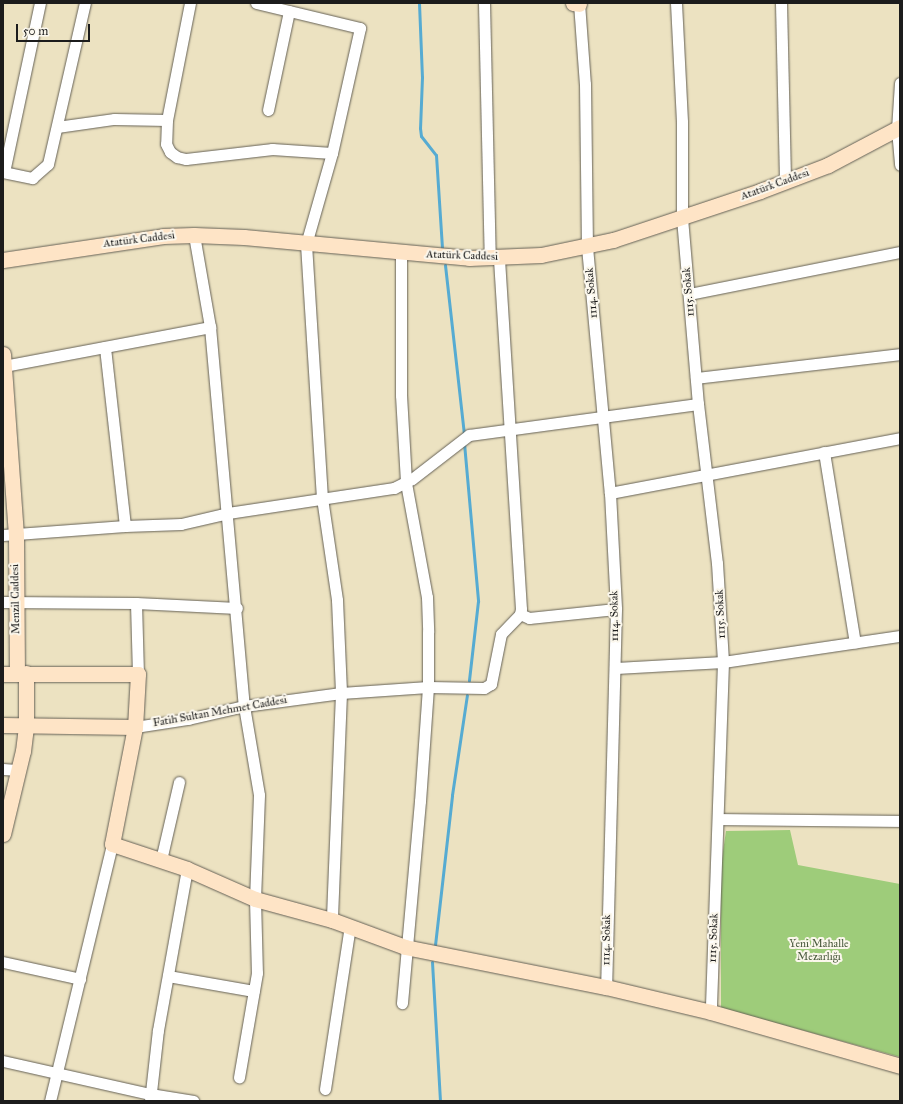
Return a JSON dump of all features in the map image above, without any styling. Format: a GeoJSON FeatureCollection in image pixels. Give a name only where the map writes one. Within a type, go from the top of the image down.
{"type":"FeatureCollection","features":[{"type":"Feature","properties":{"kind":"street"},"geometry":{"type":"LineString","coordinates":[[40,3],[3,172],[32,178],[48,164],[85,3]]}},
{"type":"Feature","properties":{"kind":"street"},"geometry":{"type":"LineString","coordinates":[[190,3],[167,120],[166,144],[177,157],[186,159],[272,150],[332,153]]}},
{"type":"Feature","properties":{"kind":"street"},"geometry":{"type":"LineString","coordinates":[[256,3],[360,28],[332,153],[306,244],[322,498],[337,600],[341,693],[332,920]]}},
{"type":"Feature","properties":{"kind":"street"},"geometry":{"type":"LineString","coordinates":[[484,3],[494,258],[511,429],[520,614],[529,618],[616,609]]}},
{"type":"Feature","properties":{"kind":"street","name":"1114. Sokak"},"geometry":{"type":"LineString","coordinates":[[577,3],[585,84],[587,247],[610,493],[616,609],[616,668],[606,987]]}},
{"type":"Feature","properties":{"kind":"street","name":"1115. Sokak"},"geometry":{"type":"LineString","coordinates":[[676,3],[682,122],[682,218],[698,404],[717,563],[723,662],[719,819],[711,1012]]}},
{"type":"Feature","properties":{"kind":"street"},"geometry":{"type":"LineString","coordinates":[[781,3],[785,182]]}},
{"type":"Feature","properties":{"kind":"street"},"geometry":{"type":"LineString","coordinates":[[268,110],[290,11]]}},
{"type":"Feature","properties":{"kind":"street"},"geometry":{"type":"LineString","coordinates":[[900,83],[898,128],[900,165]]}},
{"type":"Feature","properties":{"kind":"street"},"geometry":{"type":"LineString","coordinates":[[57,127],[114,119],[167,120]]}},
{"type":"Feature","properties":{"kind":"street","name":"Atatürk Caddesi"},"geometry":{"type":"LineString","coordinates":[[3,260],[163,236],[194,235],[244,236],[401,254],[494,258],[541,255],[587,247],[682,218],[785,182],[828,165],[898,128]]}},
{"type":"Feature","properties":{"kind":"street"},"geometry":{"type":"LineString","coordinates":[[194,235],[210,327],[237,608],[244,706],[259,795],[255,898],[257,973],[239,1077]]}},
{"type":"Feature","properties":{"kind":"street"},"geometry":{"type":"LineString","coordinates":[[689,294],[900,252]]}},
{"type":"Feature","properties":{"kind":"street"},"geometry":{"type":"LineString","coordinates":[[401,254],[401,395],[406,483],[427,597],[428,688],[411,913],[405,947],[402,1003]]}},
{"type":"Feature","properties":{"kind":"street"},"geometry":{"type":"LineString","coordinates":[[3,360],[105,348],[210,327]]}},
{"type":"Feature","properties":{"kind":"street"},"geometry":{"type":"LineString","coordinates":[[105,348],[125,526]]}},
{"type":"Feature","properties":{"kind":"street"},"geometry":{"type":"LineString","coordinates":[[696,378],[900,354]]}},
{"type":"Feature","properties":{"kind":"street","name":"Menzil Caddesi"},"geometry":{"type":"LineString","coordinates":[[3,360],[8,477],[10,602],[15,673],[26,726],[19,770],[3,833]]}},
{"type":"Feature","properties":{"kind":"street"},"geometry":{"type":"LineString","coordinates":[[9,535],[125,526],[181,524],[228,513],[394,488],[406,483],[466,436],[698,404]]}},
{"type":"Feature","properties":{"kind":"street"},"geometry":{"type":"LineString","coordinates":[[610,493],[900,438]]}},
{"type":"Feature","properties":{"kind":"street"},"geometry":{"type":"LineString","coordinates":[[824,452],[855,643]]}},
{"type":"Feature","properties":{"kind":"street"},"geometry":{"type":"LineString","coordinates":[[10,602],[136,603],[237,608]]}},
{"type":"Feature","properties":{"kind":"street"},"geometry":{"type":"LineString","coordinates":[[50,1101],[112,844],[135,727],[138,674],[136,603]]}},
{"type":"Feature","properties":{"kind":"street","name":"Fatih Sultan Mehmet Caddesi"},"geometry":{"type":"LineString","coordinates":[[3,725],[135,727],[188,719],[244,706],[341,693],[428,688],[489,687],[493,680],[501,634],[520,614]]}},
{"type":"Feature","properties":{"kind":"street"},"geometry":{"type":"LineString","coordinates":[[616,668],[723,662],[900,636]]}},
{"type":"Feature","properties":{"kind":"street"},"geometry":{"type":"LineString","coordinates":[[15,673],[138,674]]}},
{"type":"Feature","properties":{"kind":"street"},"geometry":{"type":"LineString","coordinates":[[3,769],[19,770]]}},
{"type":"Feature","properties":{"kind":"street"},"geometry":{"type":"LineString","coordinates":[[161,860],[179,782]]}},
{"type":"Feature","properties":{"kind":"street"},"geometry":{"type":"LineString","coordinates":[[719,819],[900,821]]}},
{"type":"Feature","properties":{"kind":"street"},"geometry":{"type":"LineString","coordinates":[[112,844],[187,869],[255,898],[332,920],[405,947],[606,987],[711,1012],[900,1066]]}},
{"type":"Feature","properties":{"kind":"street"},"geometry":{"type":"LineString","coordinates":[[150,1098],[158,1030],[187,869]]}},
{"type":"Feature","properties":{"kind":"street"},"geometry":{"type":"LineString","coordinates":[[325,1089],[350,926]]}},
{"type":"Feature","properties":{"kind":"street"},"geometry":{"type":"LineString","coordinates":[[3,962],[80,979]]}},
{"type":"Feature","properties":{"kind":"street"},"geometry":{"type":"LineString","coordinates":[[168,976],[254,991]]}},
{"type":"Feature","properties":{"kind":"street"},"geometry":{"type":"LineString","coordinates":[[3,1061],[57,1072],[150,1098],[193,1101]]}},
{"type":"Feature","properties":{"kind":"green space","name":"Yeni Mahalle Mezarlığı"},"geometry":{"type":"Polygon","coordinates":[[[790,830],[798,865],[900,884],[900,1057],[721,1008],[721,865],[726,831],[790,830]]]}},
{"type":"Feature","properties":{"kind":"waterway"},"geometry":{"type":"LineString","coordinates":[[419,3],[422,77],[420,128],[421,136],[436,155],[442,248]]}},
{"type":"Feature","properties":{"kind":"waterway"},"geometry":{"type":"LineString","coordinates":[[445,265],[464,434]]}},
{"type":"Feature","properties":{"kind":"waterway"},"geometry":{"type":"LineString","coordinates":[[464,443],[478,601],[469,680]]}},
{"type":"Feature","properties":{"kind":"waterway"},"geometry":{"type":"LineString","coordinates":[[435,945],[452,795],[467,695]]}},
{"type":"Feature","properties":{"kind":"waterway"},"geometry":{"type":"LineString","coordinates":[[432,962],[440,1101]]}}]}
